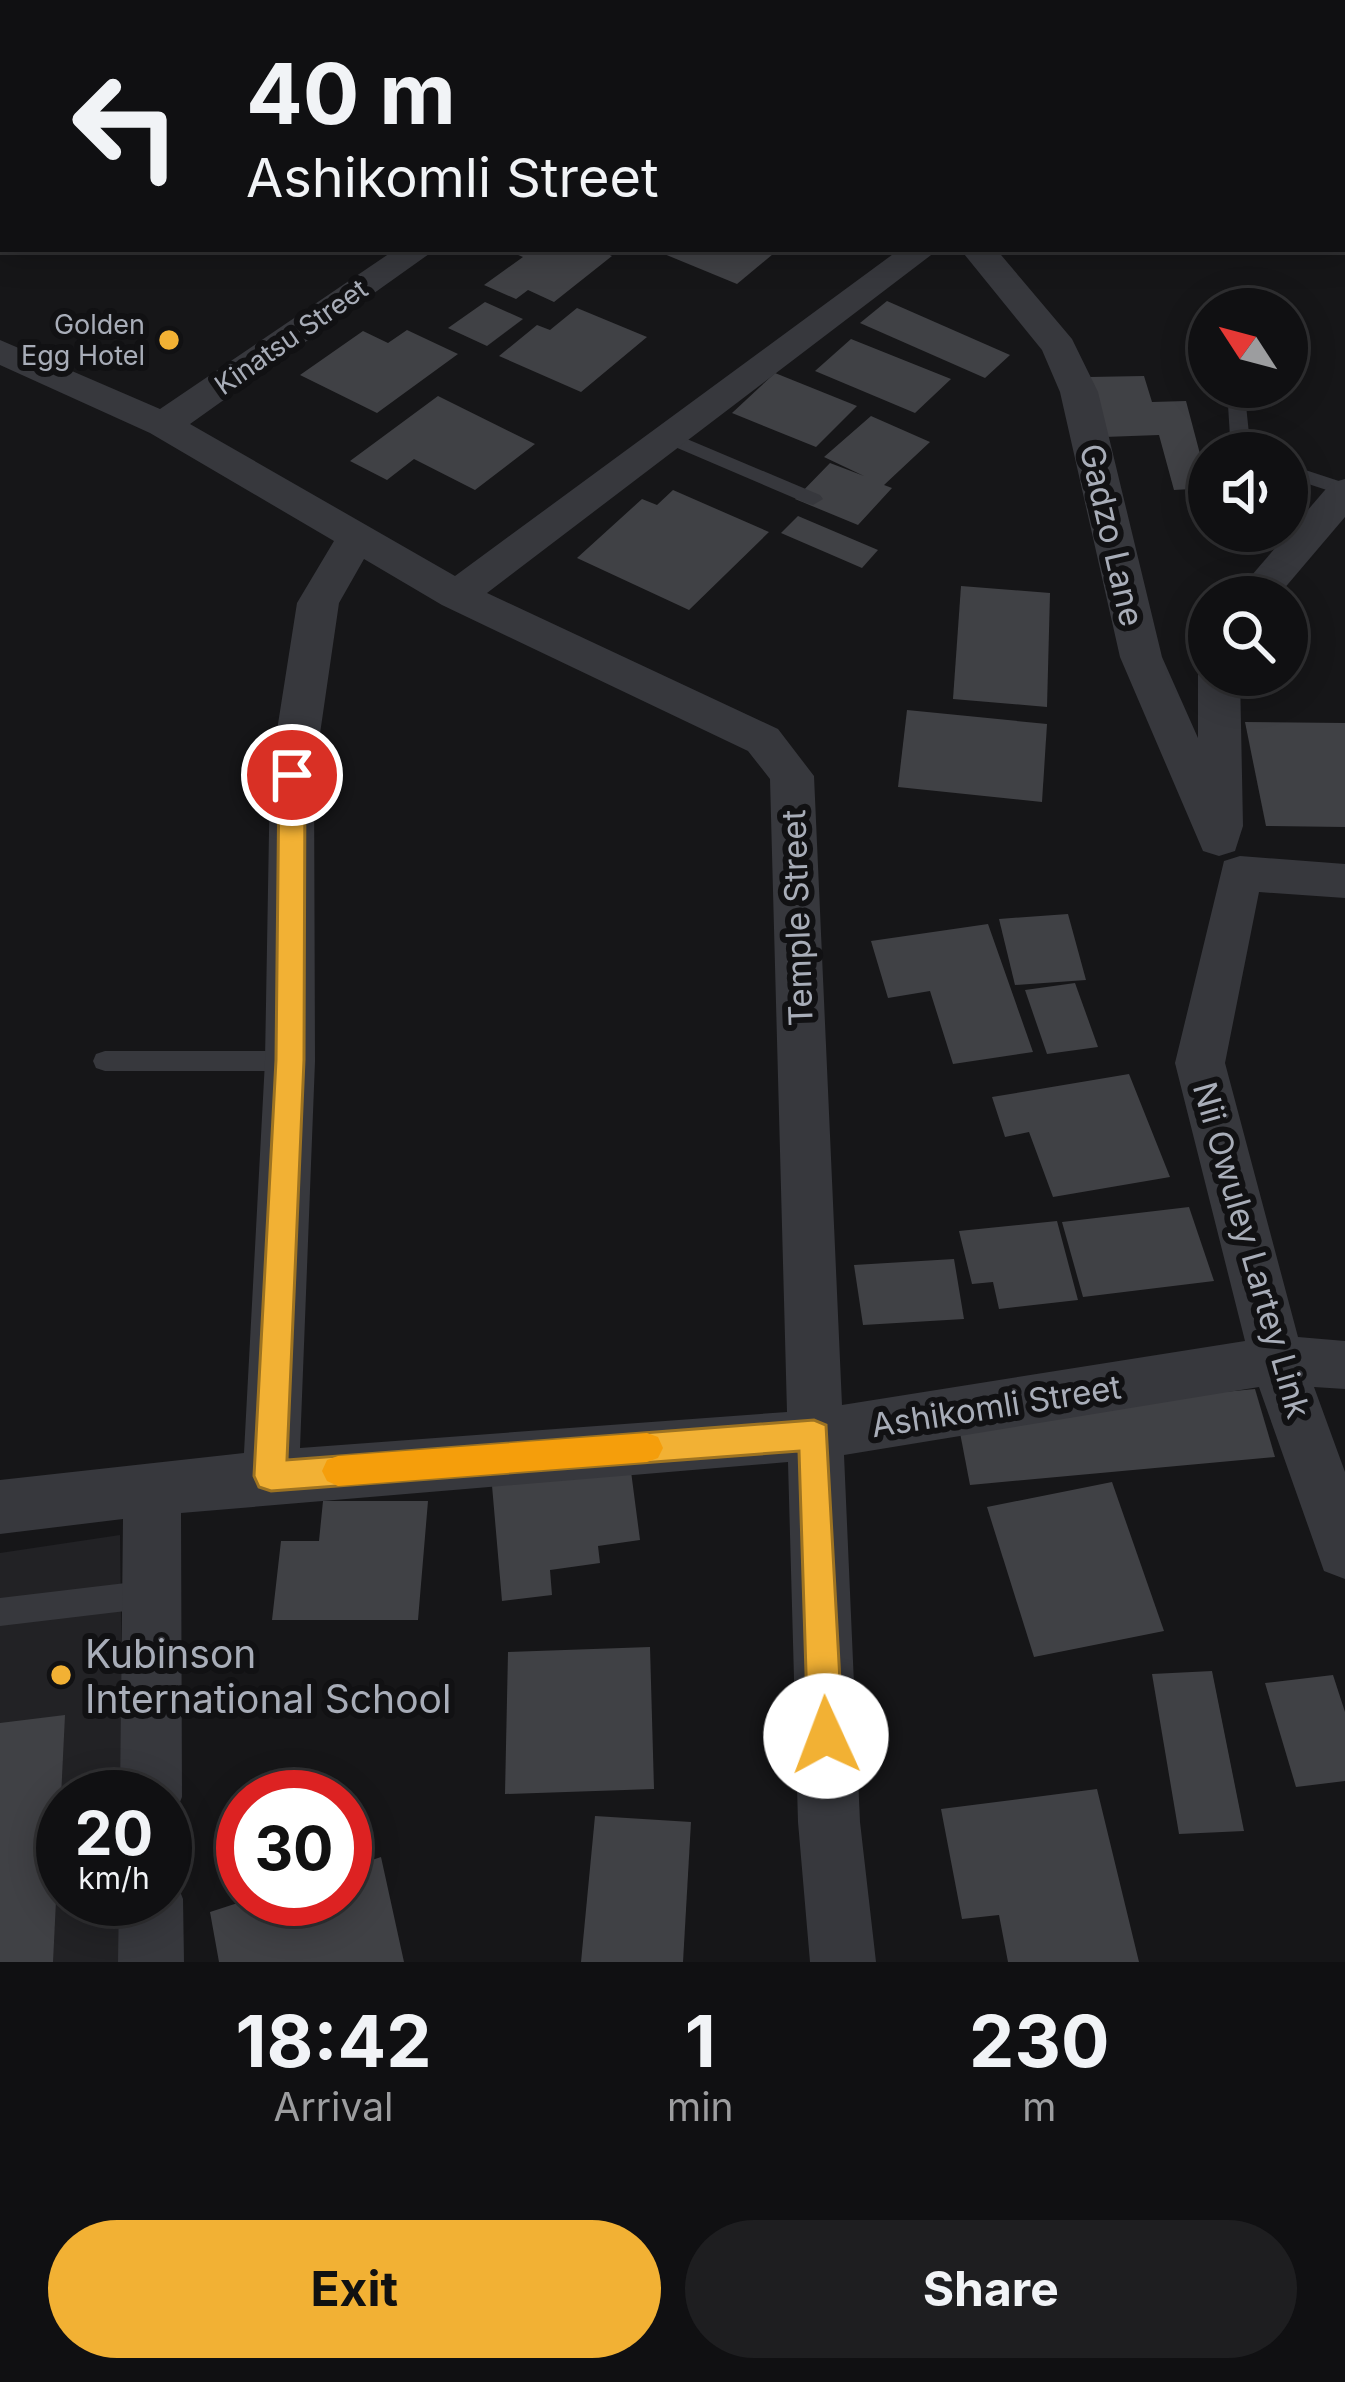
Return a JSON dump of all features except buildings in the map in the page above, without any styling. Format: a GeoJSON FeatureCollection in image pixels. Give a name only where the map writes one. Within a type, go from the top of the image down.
{"type":"FeatureCollection","features":[{"type":"Feature","properties":{"kind":"street","name":"Kinatsu Street"},"geometry":{"type":"LineString","coordinates":[[163,425],[415,252]]}},
{"type":"Feature","properties":{"kind":"street"},"geometry":{"type":"LineString","coordinates":[[457,596],[918,252]]}},
{"type":"Feature","properties":{"kind":"street","name":"Gadzo Lane"},"geometry":{"type":"LineString","coordinates":[[980,252],[1059,347],[1079,392],[1141,656],[1230,856]]}},
{"type":"Feature","properties":{"kind":"street","name":"Temple Street"},"geometry":{"type":"LineString","coordinates":[[0,351],[163,425],[457,596],[763,740],[792,776],[831,1854],[843,1962]]}},
{"type":"Feature","properties":{"kind":"street"},"geometry":{"type":"LineString","coordinates":[[1272,576],[1345,491]]}},
{"type":"Feature","properties":{"kind":"street"},"geometry":{"type":"LineString","coordinates":[[271,1476],[290,1060],[292,775],[318,603],[356,537]]}},
{"type":"Feature","properties":{"kind":"street","name":"Nii Owuley Lartey Link"},"geometry":{"type":"LineString","coordinates":[[1220,696],[1230,856],[1200,1063],[1277,1360],[1345,1552]]}},
{"type":"Feature","properties":{"kind":"street"},"geometry":{"type":"LineString","coordinates":[[1230,856],[1345,881]]}},
{"type":"Feature","properties":{"kind":"street","name":"Ashikomli Street"},"geometry":{"type":"LineString","coordinates":[[0,1507],[271,1476],[814,1435],[1277,1360],[1345,1365]]}},
{"type":"Feature","properties":{"kind":"street"},"geometry":{"type":"LineString","coordinates":[[151,1770],[152,1492]]}},
{"type":"Feature","properties":{"kind":"street"},"geometry":{"type":"LineString","coordinates":[[151,1926],[151,1962]]}},
{"type":"Feature","properties":{"kind":"lane"},"geometry":{"type":"LineString","coordinates":[[668,437],[813,499]]}},
{"type":"Feature","properties":{"kind":"lane"},"geometry":{"type":"LineString","coordinates":[[1308,478],[1345,491]]}},
{"type":"Feature","properties":{"kind":"lane"},"geometry":{"type":"LineString","coordinates":[[105,1061],[290,1060]]}},
{"type":"Feature","properties":{"kind":"lane"},"geometry":{"type":"LineString","coordinates":[[0,1612],[152,1594]]}},
{"type":"Feature","properties":{"kind":"shaded area","name":"Kubinson International School"},"geometry":{"type":"Polygon","coordinates":[[[120,1535],[123,1770],[36,1770],[36,1926],[124,1926],[124,1962],[0,1962],[0,1553],[120,1535]]]}},
{"type":"Feature","properties":{"kind":"slow traffic"},"geometry":{"type":"LineString","coordinates":[[338,1471],[647,1448]]}},
{"type":"Feature","properties":{"kind":"place","name":"Golden Egg Hotel"},"geometry":{"type":"Point","coordinates":[169,340]}},
{"type":"Feature","properties":{"kind":"place","name":"Kubinson International School"},"geometry":{"type":"Point","coordinates":[61,1675]}},
{"type":"Feature","properties":{"kind":"route"},"geometry":{"type":"LineString","coordinates":[[292,775],[290,1060],[271,1476],[814,1435],[826,1736]]}}]}
